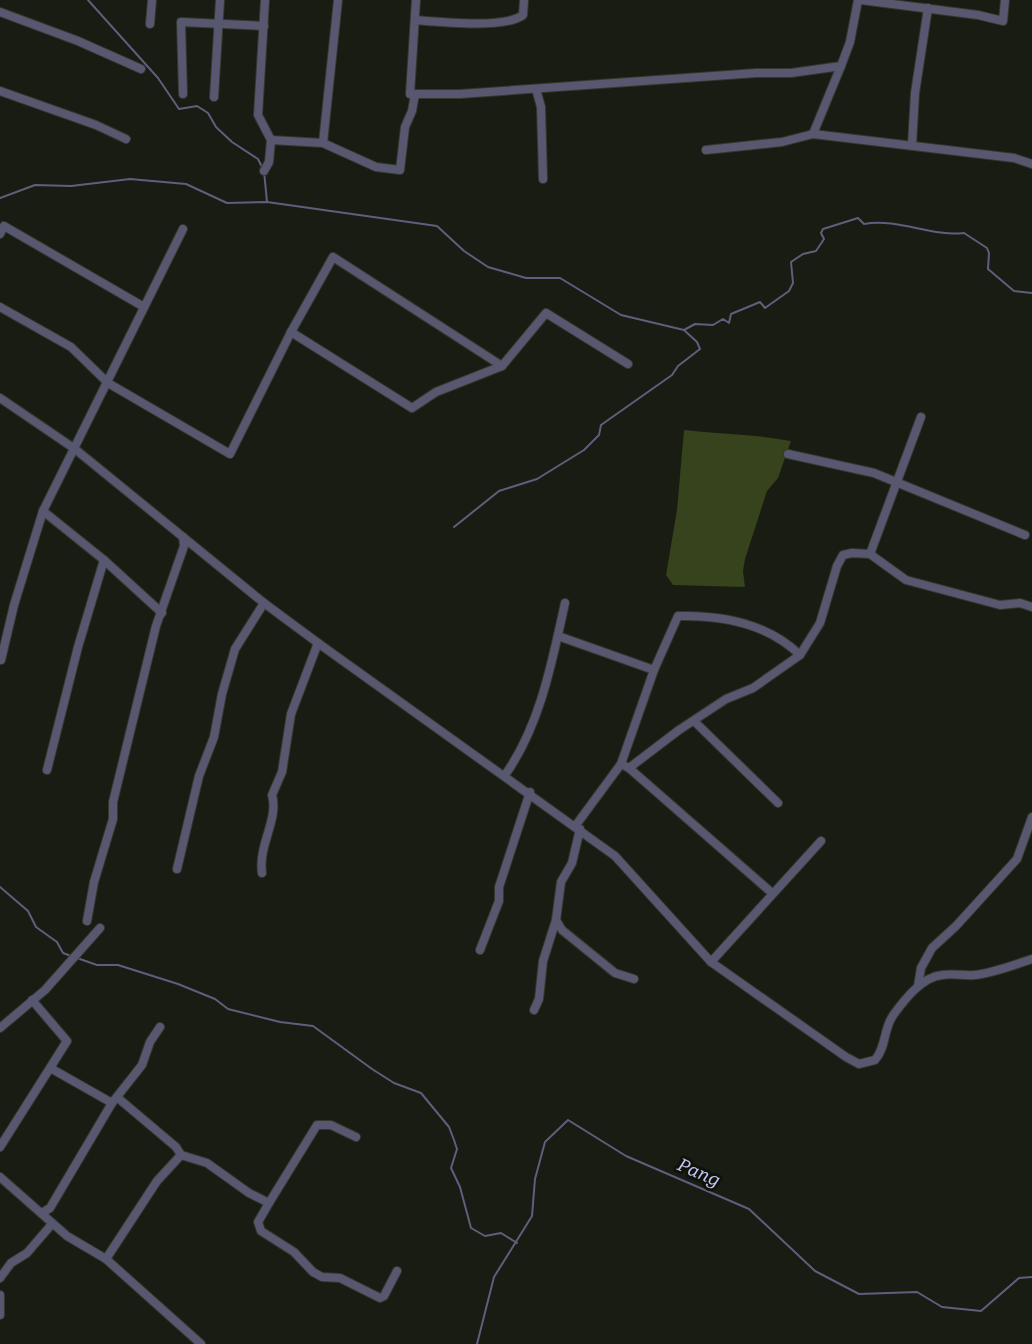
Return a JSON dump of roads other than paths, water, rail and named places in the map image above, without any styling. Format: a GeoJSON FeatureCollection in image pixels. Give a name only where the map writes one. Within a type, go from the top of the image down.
{"type":"FeatureCollection","features":[{"type":"Feature","properties":{"kind":"street"},"geometry":{"type":"LineString","coordinates":[[150,24],[152,0]]}},
{"type":"Feature","properties":{"kind":"street"},"geometry":{"type":"LineString","coordinates":[[214,97],[220,0]]}},
{"type":"Feature","properties":{"kind":"street"},"geometry":{"type":"LineString","coordinates":[[264,171],[269,162],[271,140],[258,115],[265,0]]}},
{"type":"Feature","properties":{"kind":"street"},"geometry":{"type":"LineString","coordinates":[[323,143],[338,0]]}},
{"type":"Feature","properties":{"kind":"street"},"geometry":{"type":"LineString","coordinates":[[416,0],[410,94],[460,94],[756,73],[791,74],[841,66]]}},
{"type":"Feature","properties":{"kind":"street"},"geometry":{"type":"LineString","coordinates":[[415,20],[492,22],[520,18],[524,15],[524,0]]}},
{"type":"Feature","properties":{"kind":"street"},"geometry":{"type":"LineString","coordinates":[[813,134],[850,42],[860,0],[928,8],[1003,21],[1005,0]]}},
{"type":"Feature","properties":{"kind":"street"},"geometry":{"type":"LineString","coordinates":[[912,145],[915,93],[928,8]]}},
{"type":"Feature","properties":{"kind":"street"},"geometry":{"type":"LineString","coordinates":[[0,12],[78,41],[141,69]]}},
{"type":"Feature","properties":{"kind":"street"},"geometry":{"type":"LineString","coordinates":[[183,94],[181,22],[219,22],[264,26]]}},
{"type":"Feature","properties":{"kind":"street"},"geometry":{"type":"LineString","coordinates":[[536,89],[541,107],[543,179]]}},
{"type":"Feature","properties":{"kind":"street"},"geometry":{"type":"LineString","coordinates":[[0,91],[96,124],[126,139]]}},
{"type":"Feature","properties":{"kind":"street"},"geometry":{"type":"LineString","coordinates":[[271,140],[323,143],[376,167],[400,170],[405,127],[412,111],[415,94]]}},
{"type":"Feature","properties":{"kind":"street"},"geometry":{"type":"LineString","coordinates":[[706,150],[782,142],[813,134],[1014,158],[1032,164]]}},
{"type":"Feature","properties":{"kind":"street"},"geometry":{"type":"LineString","coordinates":[[0,234],[4,226],[144,307]]}},
{"type":"Feature","properties":{"kind":"street"},"geometry":{"type":"LineString","coordinates":[[1,660],[14,605],[43,511],[183,229]]}},
{"type":"Feature","properties":{"kind":"street"},"geometry":{"type":"LineString","coordinates":[[0,307],[71,347],[108,383],[230,454],[291,332],[333,257],[502,366]]}},
{"type":"Feature","properties":{"kind":"street"},"geometry":{"type":"LineString","coordinates":[[291,332],[412,408],[436,392],[502,366],[546,313],[628,363]]}},
{"type":"Feature","properties":{"kind":"street"},"geometry":{"type":"LineString","coordinates":[[0,398],[75,449],[264,603],[578,827],[615,856],[711,962],[859,1064],[875,1060],[879,1055],[885,1045],[890,1020],[918,986],[941,975],[974,975],[1032,959]]}},
{"type":"Feature","properties":{"kind":"street"},"geometry":{"type":"LineString","coordinates":[[870,554],[921,417]]}},
{"type":"Feature","properties":{"kind":"street"},"geometry":{"type":"LineString","coordinates":[[788,454],[874,473],[1025,535]]}},
{"type":"Feature","properties":{"kind":"street"},"geometry":{"type":"LineString","coordinates":[[43,511],[104,560],[162,613]]}},
{"type":"Feature","properties":{"kind":"street"},"geometry":{"type":"LineString","coordinates":[[87,921],[93,882],[113,819],[113,802],[156,626],[184,546],[183,537]]}},
{"type":"Feature","properties":{"kind":"street"},"geometry":{"type":"LineString","coordinates":[[534,1010],[539,999],[543,961],[556,920],[561,882],[572,862],[578,827],[625,766],[726,699],[753,688],[800,655],[820,623],[837,566],[843,555],[870,554],[906,580],[1000,605],[1020,603],[1032,607]]}},
{"type":"Feature","properties":{"kind":"street"},"geometry":{"type":"LineString","coordinates":[[47,770],[78,647],[104,560]]}},
{"type":"Feature","properties":{"kind":"street"},"geometry":{"type":"LineString","coordinates":[[177,869],[199,776],[214,737],[222,694],[235,649],[264,603]]}},
{"type":"Feature","properties":{"kind":"street"},"geometry":{"type":"LineString","coordinates":[[505,775],[521,752],[552,665],[565,603]]}},
{"type":"Feature","properties":{"kind":"street"},"geometry":{"type":"LineString","coordinates":[[625,766],[654,670],[678,616],[727,618],[748,624],[784,640],[800,655]]}},
{"type":"Feature","properties":{"kind":"street"},"geometry":{"type":"LineString","coordinates":[[558,636],[654,670]]}},
{"type":"Feature","properties":{"kind":"street"},"geometry":{"type":"LineString","coordinates":[[262,873],[260,861],[264,840],[276,807],[272,795],[282,772],[291,714],[318,643]]}},
{"type":"Feature","properties":{"kind":"street"},"geometry":{"type":"LineString","coordinates":[[694,721],[778,803]]}},
{"type":"Feature","properties":{"kind":"street"},"geometry":{"type":"LineString","coordinates":[[625,766],[772,893]]}},
{"type":"Feature","properties":{"kind":"street"},"geometry":{"type":"LineString","coordinates":[[480,950],[499,901],[499,887],[530,792]]}},
{"type":"Feature","properties":{"kind":"street"},"geometry":{"type":"LineString","coordinates":[[918,986],[921,968],[932,948],[956,926],[1017,859],[1032,817]]}},
{"type":"Feature","properties":{"kind":"street"},"geometry":{"type":"LineString","coordinates":[[711,962],[821,841]]}},
{"type":"Feature","properties":{"kind":"street"},"geometry":{"type":"LineString","coordinates":[[556,920],[562,930],[615,974],[634,979]]}},
{"type":"Feature","properties":{"kind":"street"},"geometry":{"type":"LineString","coordinates":[[0,1028],[45,990],[100,928]]}},
{"type":"Feature","properties":{"kind":"street"},"geometry":{"type":"LineString","coordinates":[[0,1147],[67,1041],[32,1000]]}},
{"type":"Feature","properties":{"kind":"street"},"geometry":{"type":"LineString","coordinates":[[42,1214],[50,1208],[73,1174],[115,1101],[142,1065],[150,1042],[160,1027]]}},
{"type":"Feature","properties":{"kind":"street"},"geometry":{"type":"LineString","coordinates":[[51,1069],[115,1101],[176,1147],[181,1155],[207,1163],[249,1193],[269,1203]]}},
{"type":"Feature","properties":{"kind":"street"},"geometry":{"type":"LineString","coordinates":[[356,1137],[331,1125],[317,1125],[258,1222],[261,1231],[294,1252],[313,1272],[322,1277],[340,1278],[380,1298],[384,1296],[397,1271]]}},
{"type":"Feature","properties":{"kind":"street"},"geometry":{"type":"LineString","coordinates":[[106,1259],[157,1182],[181,1155]]}},
{"type":"Feature","properties":{"kind":"street"},"geometry":{"type":"LineString","coordinates":[[0,1177],[67,1236],[106,1259],[201,1344]]}},
{"type":"Feature","properties":{"kind":"street"},"geometry":{"type":"LineString","coordinates":[[1,1275],[12,1263],[27,1253],[52,1224]]}},
{"type":"Feature","properties":{"kind":"street"},"geometry":{"type":"LineString","coordinates":[[0,1295],[0,1315]]}},
{"type":"Feature","properties":{"kind":"waterway"},"geometry":{"type":"LineString","coordinates":[[88,0],[158,78],[179,109],[197,106],[208,113],[216,127],[232,142],[258,159],[264,171],[267,202]]}},
{"type":"Feature","properties":{"kind":"waterway"},"geometry":{"type":"LineString","coordinates":[[0,198],[35,185],[71,186],[130,179],[186,184],[227,203],[267,202],[437,226],[464,251],[488,267],[526,278],[560,278],[621,315],[684,330],[695,324],[713,325],[723,319],[729,323],[731,314],[760,302],[765,308],[789,291],[793,283],[791,262],[803,254],[816,251],[824,239],[821,233],[823,229],[858,218],[864,224],[890,223],[952,234],[964,233],[987,248],[988,269],[1014,291],[1032,293]]}},
{"type":"Feature","properties":{"kind":"waterway"},"geometry":{"type":"LineString","coordinates":[[454,527],[499,491],[537,479],[584,450],[599,435],[601,425],[672,375],[678,366],[700,349],[697,342],[684,330]]}},
{"type":"Feature","properties":{"kind":"waterway"},"geometry":{"type":"LineString","coordinates":[[0,887],[28,911],[36,927],[57,942],[63,953],[71,956]]}},
{"type":"Feature","properties":{"kind":"waterway"},"geometry":{"type":"LineString","coordinates":[[77,958],[97,965],[118,965],[178,984],[215,999],[228,1009],[280,1022],[313,1026],[394,1083],[421,1093],[449,1127],[454,1140],[457,1149],[451,1168],[460,1187],[471,1228],[485,1236],[501,1233],[517,1243]]}},
{"type":"Feature","properties":{"kind":"waterway","name":"Pang"},"geometry":{"type":"LineString","coordinates":[[477,1344],[494,1277],[532,1216],[535,1179],[545,1142],[568,1120],[626,1156],[749,1209],[815,1271],[859,1294],[917,1292],[942,1307],[981,1311],[1019,1278],[1032,1277]]}}]}
